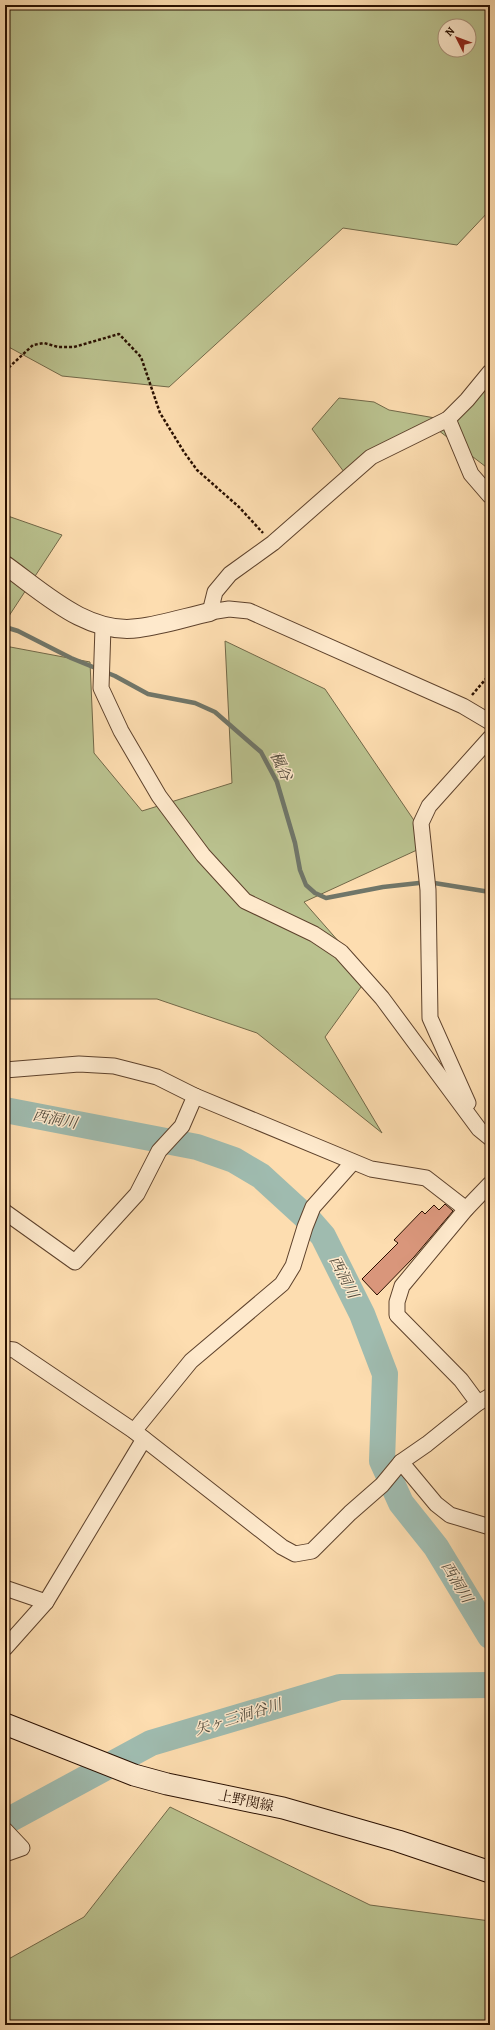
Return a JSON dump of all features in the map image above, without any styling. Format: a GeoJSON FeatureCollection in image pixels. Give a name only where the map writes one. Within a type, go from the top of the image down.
{"type":"FeatureCollection","features":[{"type":"Feature","properties":{"kind":"main road","name":"上野関線"},"geometry":{"type":"LineString","coordinates":[[5,1724],[134,1775],[167,1784],[290,1810],[398,1841],[490,1872]]}},
{"type":"Feature","properties":{"kind":"street"},"geometry":{"type":"LineString","coordinates":[[210,612],[215,592],[230,574],[273,543],[371,457],[448,419],[468,400],[490,372]]}},
{"type":"Feature","properties":{"kind":"street"},"geometry":{"type":"LineString","coordinates":[[448,419],[471,474],[490,496]]}},
{"type":"Feature","properties":{"kind":"street"},"geometry":{"type":"LineString","coordinates":[[5,564],[66,608],[103,627],[138,629],[210,612],[229,609],[249,611],[463,706],[490,722]]}},
{"type":"Feature","properties":{"kind":"street"},"geometry":{"type":"LineString","coordinates":[[103,627],[101,688],[122,731],[159,796],[203,855],[245,901],[314,934],[341,952],[382,998],[485,1134]]}},
{"type":"Feature","properties":{"kind":"street"},"geometry":{"type":"LineString","coordinates":[[485,1134],[430,1018],[428,890],[421,823],[430,806],[490,738]]}},
{"type":"Feature","properties":{"kind":"street"},"geometry":{"type":"LineString","coordinates":[[5,1070],[79,1064],[114,1066],[157,1077],[195,1096],[371,1170],[426,1178],[466,1209]]}},
{"type":"Feature","properties":{"kind":"street"},"geometry":{"type":"LineString","coordinates":[[5,1212],[75,1262],[137,1194],[159,1151],[182,1126],[195,1096]]}},
{"type":"Feature","properties":{"kind":"street"},"geometry":{"type":"LineString","coordinates":[[5,1648],[46,1602],[139,1435],[191,1361],[282,1284],[293,1266],[313,1207],[352,1162]]}},
{"type":"Feature","properties":{"kind":"street"},"geometry":{"type":"LineString","coordinates":[[5,1349],[14,1350],[139,1435],[282,1546],[295,1554],[312,1551],[350,1513],[382,1485],[401,1462],[484,1400],[461,1380],[397,1315],[397,1302],[402,1286],[466,1209],[490,1184]]}},
{"type":"Feature","properties":{"kind":"street"},"geometry":{"type":"LineString","coordinates":[[401,1462],[436,1504],[450,1515],[490,1527]]}},
{"type":"Feature","properties":{"kind":"street"},"geometry":{"type":"LineString","coordinates":[[5,1588],[46,1602]]}},
{"type":"Feature","properties":{"kind":"street"},"geometry":{"type":"LineString","coordinates":[[5,1830],[22,1848],[5,1854]]}},
{"type":"Feature","properties":{"kind":"path"},"geometry":{"type":"LineString","coordinates":[[5,371],[33,345],[44,343],[58,347],[74,347],[120,334],[140,357],[160,413],[197,470],[239,508],[273,543]]}},
{"type":"Feature","properties":{"kind":"path"},"geometry":{"type":"LineString","coordinates":[[463,706],[490,674]]}},
{"type":"Feature","properties":{"kind":"green space"},"geometry":{"type":"Polygon","coordinates":[[[5,5],[490,5],[490,210],[457,245],[343,228],[169,387],[62,376],[5,345],[5,5]]]}},
{"type":"Feature","properties":{"kind":"green space"},"geometry":{"type":"Polygon","coordinates":[[[490,379],[490,470],[434,427],[490,379]]]}},
{"type":"Feature","properties":{"kind":"green space"},"geometry":{"type":"Polygon","coordinates":[[[339,398],[374,402],[389,410],[441,419],[350,480],[312,429],[339,398]]]}},
{"type":"Feature","properties":{"kind":"green space"},"geometry":{"type":"Polygon","coordinates":[[[5,515],[62,535],[5,622],[5,515]]]}},
{"type":"Feature","properties":{"kind":"green space"},"geometry":{"type":"Polygon","coordinates":[[[225,641],[325,689],[430,844],[304,902],[369,976],[325,1037],[382,1133],[257,1033],[157,999],[5,999],[5,646],[90,662],[94,753],[142,811],[232,783],[225,641]]]}},
{"type":"Feature","properties":{"kind":"green space"},"geometry":{"type":"Polygon","coordinates":[[[170,1807],[370,1905],[490,1921],[490,2025],[5,2025],[5,1961],[84,1917],[170,1807]]]}},
{"type":"Feature","properties":{"kind":"building"},"geometry":{"type":"Polygon","coordinates":[[[445,1204],[453,1211],[414,1257],[377,1295],[362,1279],[398,1243],[394,1240],[422,1211],[425,1214],[434,1205],[439,1210],[445,1204]]]}},
{"type":"Feature","properties":{"kind":"waterway","name":"楓谷"},"geometry":{"type":"LineString","coordinates":[[5,627],[18,631],[71,658],[115,676],[148,694],[195,703],[215,712],[261,752],[277,782],[295,843],[300,870],[306,885],[315,893],[326,898],[383,887],[428,882],[490,892]]}},
{"type":"Feature","properties":{"kind":"waterway","name":"西洞川"},"geometry":{"type":"LineString","coordinates":[[5,1110],[197,1147],[234,1160],[261,1176],[309,1220],[323,1236],[362,1314],[385,1374],[382,1461],[401,1503],[436,1547],[490,1636]]}},
{"type":"Feature","properties":{"kind":"waterway","name":"矢ヶ三洞谷川"},"geometry":{"type":"LineString","coordinates":[[5,1822],[151,1743],[340,1687],[490,1685]]}}]}
